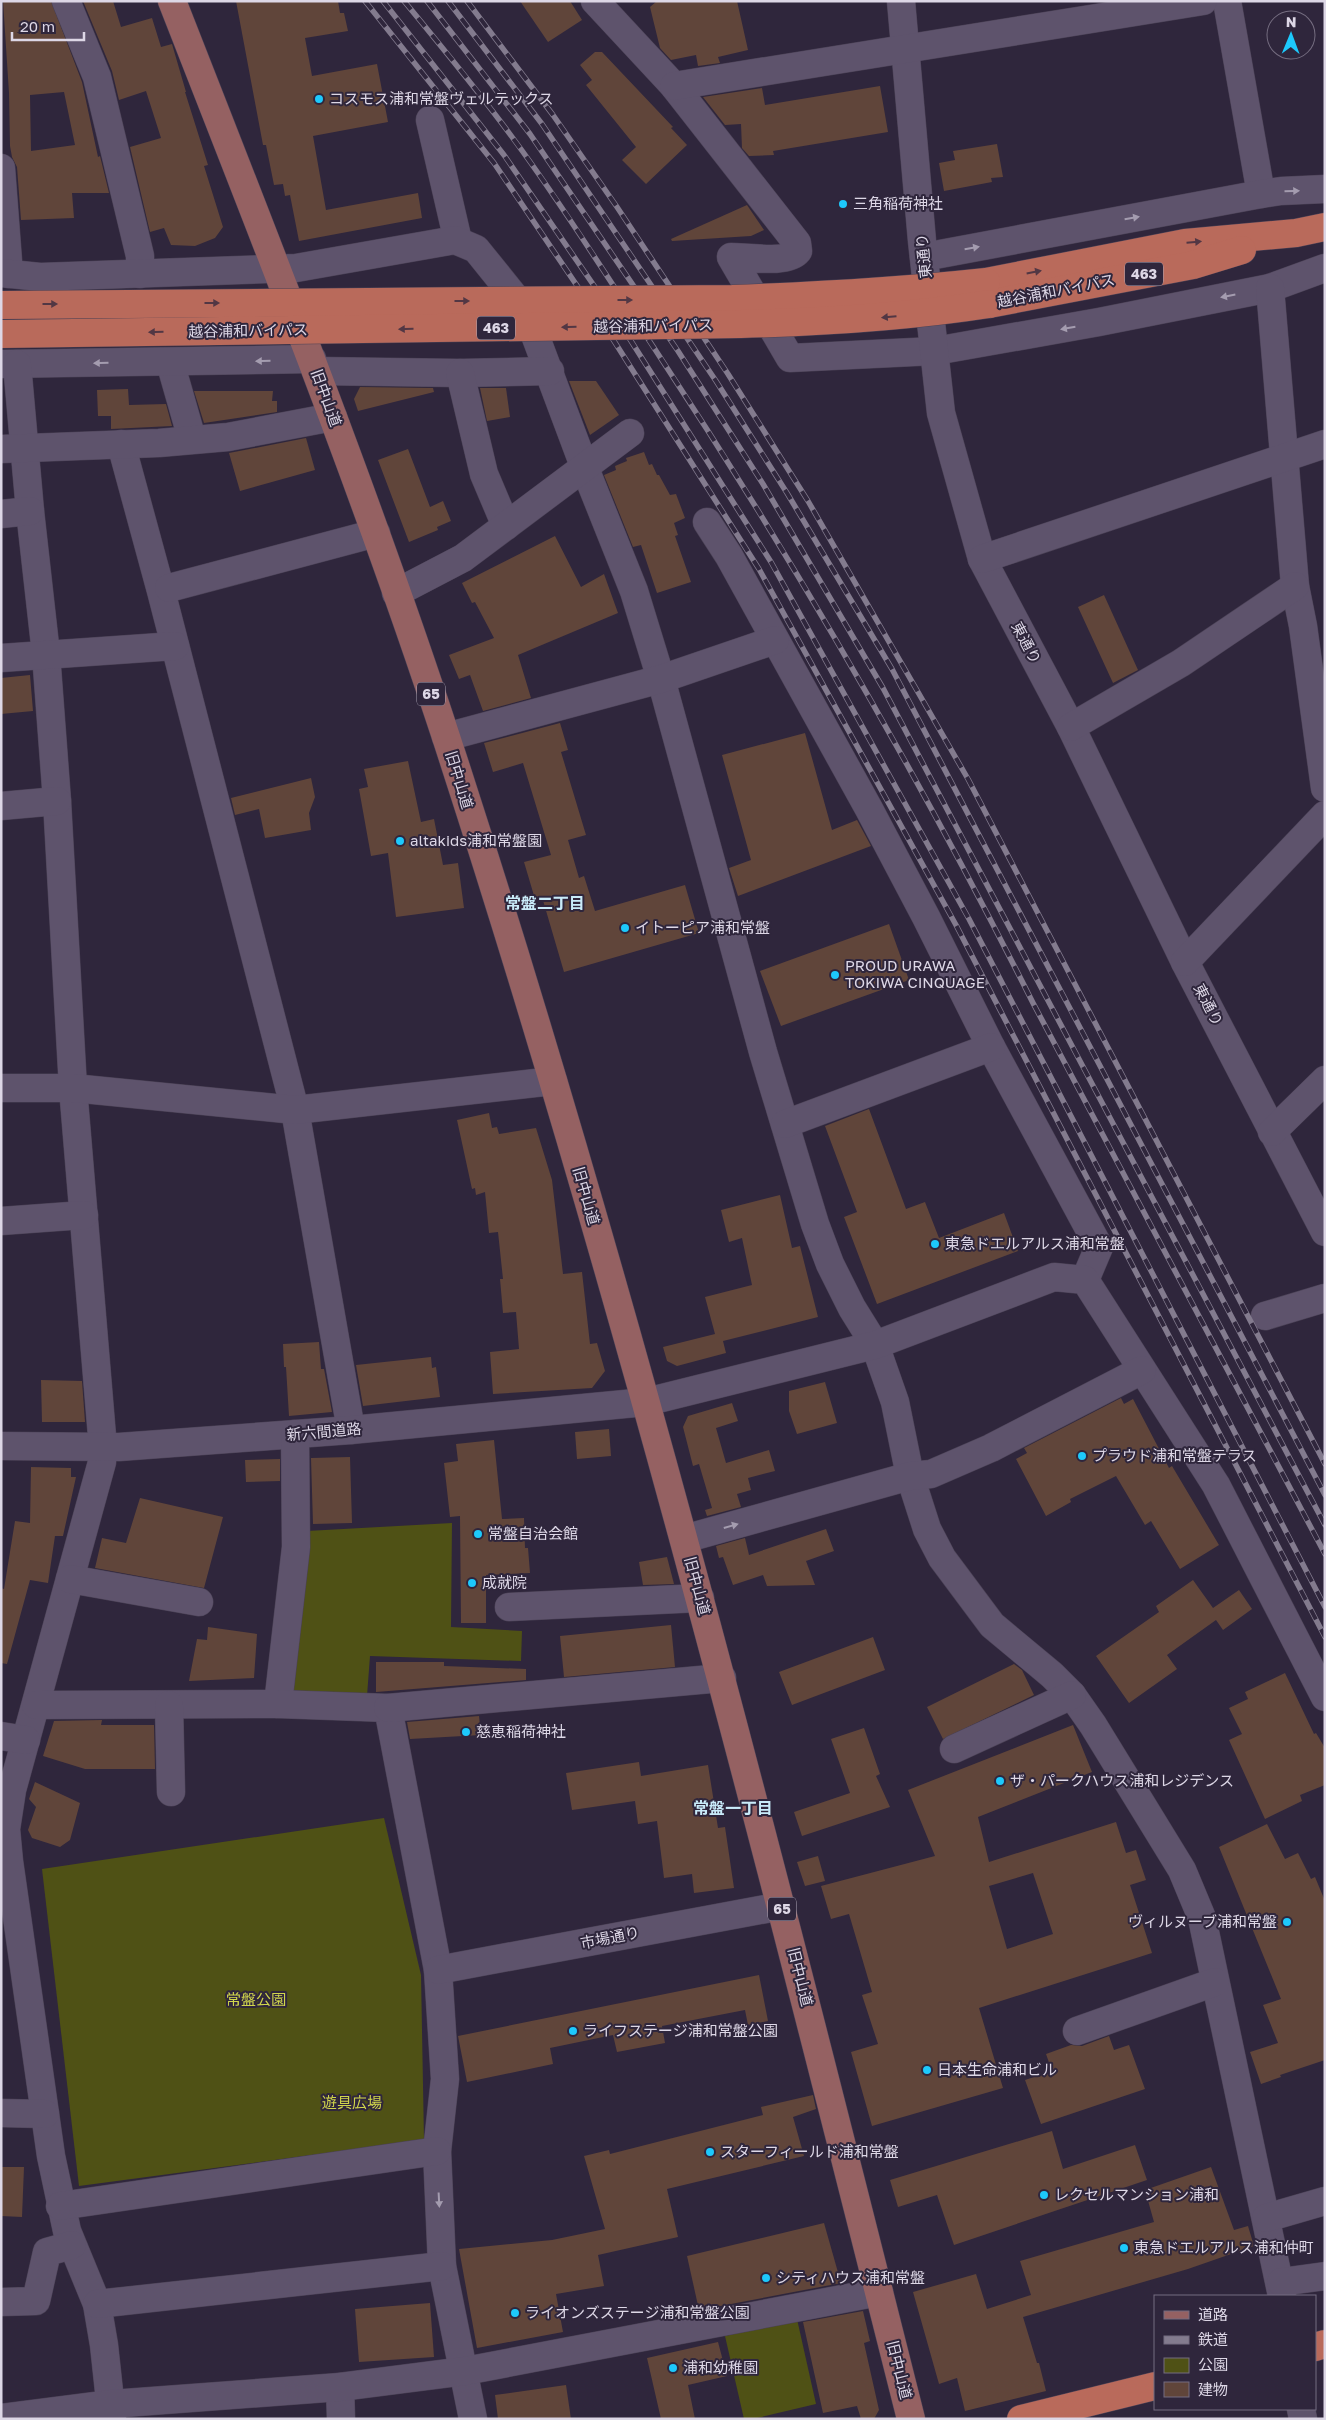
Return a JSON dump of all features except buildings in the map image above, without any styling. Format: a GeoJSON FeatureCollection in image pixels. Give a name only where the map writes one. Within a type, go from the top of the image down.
{"type":"FeatureCollection","features":[{"type":"Feature","properties":{"kind":"highway","name":"越谷浦和バイパス"},"geometry":{"type":"LineString","coordinates":[[1,305],[712,299],[839,295],[918,290],[986,282],[1185,243],[1296,233],[1325,228]]}},
{"type":"Feature","properties":{"kind":"highway","name":"越谷浦和バイパス"},"geometry":{"type":"LineString","coordinates":[[1,334],[741,324],[850,320],[919,315],[989,304],[1193,265],[1296,233]]}},
{"type":"Feature","properties":{"kind":"highway"},"geometry":{"type":"LineString","coordinates":[[1021,2419],[1154,2386]]}},
{"type":"Feature","properties":{"kind":"main road","name":"旧中山道"},"geometry":{"type":"LineString","coordinates":[[172,1],[278,269],[376,533],[446,737],[553,1081],[646,1402],[722,1678],[782,1906],[911,2419]]}},
{"type":"Feature","properties":{"kind":"street"},"geometry":{"type":"LineString","coordinates":[[66,1],[98,77],[140,256],[140,274]]}},
{"type":"Feature","properties":{"kind":"street"},"geometry":{"type":"LineString","coordinates":[[595,1],[674,86],[797,243],[798,251],[794,256],[784,258],[731,257],[790,358],[935,351],[1099,322],[1270,288],[1325,268]]}},
{"type":"Feature","properties":{"kind":"street","name":"東通り"},"geometry":{"type":"LineString","coordinates":[[901,1],[924,256],[941,413],[982,559],[1071,727],[1185,962],[1325,1232]]}},
{"type":"Feature","properties":{"kind":"street"},"geometry":{"type":"LineString","coordinates":[[674,86],[1154,5],[1204,1]]}},
{"type":"Feature","properties":{"kind":"street"},"geometry":{"type":"LineString","coordinates":[[1226,1],[1261,194]]}},
{"type":"Feature","properties":{"kind":"street"},"geometry":{"type":"LineString","coordinates":[[430,120],[458,241]]}},
{"type":"Feature","properties":{"kind":"street"},"geometry":{"type":"LineString","coordinates":[[1,168],[5,274],[40,277],[296,268],[455,240],[476,249],[526,311],[584,466],[634,591],[661,679],[763,1052],[815,1224],[830,1264],[852,1308],[875,1345],[895,1402],[910,1476],[927,1530],[948,1566],[992,1625],[1052,1675],[1072,1695],[1093,1725],[1182,1870],[1202,1918],[1282,2289],[1325,2276]]}},
{"type":"Feature","properties":{"kind":"street"},"geometry":{"type":"LineString","coordinates":[[924,256],[1261,194],[1325,189]]}},
{"type":"Feature","properties":{"kind":"street"},"geometry":{"type":"LineString","coordinates":[[1270,288],[1295,586],[1314,625],[1325,788]]}},
{"type":"Feature","properties":{"kind":"street"},"geometry":{"type":"LineString","coordinates":[[111,2411],[104,2345],[97,2304],[72,2245],[60,2206],[6,1885],[6,1829],[13,1738],[36,1705],[102,1462],[103,1448],[73,1088],[57,802],[46,654],[30,511],[13,448],[9,364],[170,362],[314,365],[460,373],[550,371]]}},
{"type":"Feature","properties":{"kind":"street"},"geometry":{"type":"LineString","coordinates":[[170,362],[192,439]]}},
{"type":"Feature","properties":{"kind":"street"},"geometry":{"type":"LineString","coordinates":[[460,373],[484,474],[506,526]]}},
{"type":"Feature","properties":{"kind":"street"},"geometry":{"type":"LineString","coordinates":[[13,448],[228,438],[333,417]]}},
{"type":"Feature","properties":{"kind":"street"},"geometry":{"type":"LineString","coordinates":[[396,593],[463,558],[630,432]]}},
{"type":"Feature","properties":{"kind":"street"},"geometry":{"type":"LineString","coordinates":[[121,444],[295,1110],[351,1430]]}},
{"type":"Feature","properties":{"kind":"street"},"geometry":{"type":"LineString","coordinates":[[982,559],[1325,444]]}},
{"type":"Feature","properties":{"kind":"street"},"geometry":{"type":"LineString","coordinates":[[1,514],[30,511]]}},
{"type":"Feature","properties":{"kind":"street"},"geometry":{"type":"LineString","coordinates":[[707,522],[729,556],[922,909],[991,1047],[1099,1247],[1085,1280],[1216,1486],[1325,1697]]}},
{"type":"Feature","properties":{"kind":"street"},"geometry":{"type":"LineString","coordinates":[[169,588],[376,533]]}},
{"type":"Feature","properties":{"kind":"street"},"geometry":{"type":"LineString","coordinates":[[1071,727],[1180,663],[1295,586]]}},
{"type":"Feature","properties":{"kind":"street"},"geometry":{"type":"LineString","coordinates":[[446,737],[661,679],[775,640]]}},
{"type":"Feature","properties":{"kind":"street"},"geometry":{"type":"LineString","coordinates":[[1,658],[174,646]]}},
{"type":"Feature","properties":{"kind":"street"},"geometry":{"type":"LineString","coordinates":[[1,806],[57,802]]}},
{"type":"Feature","properties":{"kind":"street"},"geometry":{"type":"LineString","coordinates":[[1185,962],[1321,827]]}},
{"type":"Feature","properties":{"kind":"street"},"geometry":{"type":"LineString","coordinates":[[785,1124],[991,1047]]}},
{"type":"Feature","properties":{"kind":"street"},"geometry":{"type":"LineString","coordinates":[[1272,1132],[1325,1080]]}},
{"type":"Feature","properties":{"kind":"street"},"geometry":{"type":"LineString","coordinates":[[1,1088],[73,1088],[295,1110],[553,1081]]}},
{"type":"Feature","properties":{"kind":"street"},"geometry":{"type":"LineString","coordinates":[[1,1221],[84,1215]]}},
{"type":"Feature","properties":{"kind":"street","name":"新六間道路"},"geometry":{"type":"LineString","coordinates":[[1,1446],[103,1448],[351,1430],[646,1402],[875,1345],[1054,1277],[1085,1280]]}},
{"type":"Feature","properties":{"kind":"street"},"geometry":{"type":"LineString","coordinates":[[1265,1316],[1325,1298]]}},
{"type":"Feature","properties":{"kind":"street"},"geometry":{"type":"LineString","coordinates":[[684,1539],[910,1476],[931,1474],[991,1448],[1142,1370]]}},
{"type":"Feature","properties":{"kind":"street"},"geometry":{"type":"LineString","coordinates":[[278,1704],[296,1547],[295,1434]]}},
{"type":"Feature","properties":{"kind":"street"},"geometry":{"type":"LineString","coordinates":[[70,1579],[199,1602]]}},
{"type":"Feature","properties":{"kind":"street"},"geometry":{"type":"LineString","coordinates":[[509,1607],[700,1598]]}},
{"type":"Feature","properties":{"kind":"street"},"geometry":{"type":"LineString","coordinates":[[36,1705],[278,1704],[388,1708],[722,1678]]}},
{"type":"Feature","properties":{"kind":"street"},"geometry":{"type":"LineString","coordinates":[[954,1749],[1072,1695]]}},
{"type":"Feature","properties":{"kind":"street"},"geometry":{"type":"LineString","coordinates":[[169,1705],[171,1792]]}},
{"type":"Feature","properties":{"kind":"street"},"geometry":{"type":"LineString","coordinates":[[388,1708],[438,1970],[445,2079],[437,2151],[442,2266],[465,2371],[473,2419]]}},
{"type":"Feature","properties":{"kind":"street","name":"市場通り"},"geometry":{"type":"LineString","coordinates":[[438,1970],[782,1906]]}},
{"type":"Feature","properties":{"kind":"street"},"geometry":{"type":"LineString","coordinates":[[1077,2031],[1215,1982]]}},
{"type":"Feature","properties":{"kind":"street"},"geometry":{"type":"LineString","coordinates":[[1,2114],[45,2114]]}},
{"type":"Feature","properties":{"kind":"street"},"geometry":{"type":"LineString","coordinates":[[60,2206],[437,2151]]}},
{"type":"Feature","properties":{"kind":"street"},"geometry":{"type":"LineString","coordinates":[[1266,2218],[1325,2201]]}},
{"type":"Feature","properties":{"kind":"street"},"geometry":{"type":"LineString","coordinates":[[1,2302],[36,2301],[46,2252],[72,2245]]}},
{"type":"Feature","properties":{"kind":"street"},"geometry":{"type":"LineString","coordinates":[[97,2304],[442,2266]]}},
{"type":"Feature","properties":{"kind":"street"},"geometry":{"type":"LineString","coordinates":[[1,2418],[111,2411],[340,2387],[465,2371],[879,2292]]}},
{"type":"Feature","properties":{"kind":"street"},"geometry":{"type":"LineString","coordinates":[[340,2387],[341,2419]]}},
{"type":"Feature","properties":{"kind":"green space"},"geometry":{"type":"Polygon","coordinates":[[[452,1523],[451,1627],[522,1631],[521,1661],[370,1656],[367,1696],[289,1699],[307,1531],[452,1523]]]}},
{"type":"Feature","properties":{"kind":"green space","name":"常盤公園"},"geometry":{"type":"Polygon","coordinates":[[[384,1818],[421,1975],[424,2140],[79,2186],[42,1869],[384,1818]]]}},
{"type":"Feature","properties":{"kind":"green space"},"geometry":{"type":"Polygon","coordinates":[[[797,2319],[816,2404],[753,2419],[744,2419],[725,2336],[797,2319]]]}},
{"type":"Feature","properties":{"kind":"railway"},"geometry":{"type":"LineString","coordinates":[[365,1],[494,163],[607,330],[759,569],[956,925],[1325,1637]]}},
{"type":"Feature","properties":{"kind":"railway"},"geometry":{"type":"LineString","coordinates":[[383,1],[504,155],[619,322],[771,562],[969,919],[1325,1607]]}},
{"type":"Feature","properties":{"kind":"railway"},"geometry":{"type":"LineString","coordinates":[[404,1],[488,105],[552,193],[709,433],[808,592],[947,837],[1325,1554]]}},
{"type":"Feature","properties":{"kind":"railway"},"geometry":{"type":"LineString","coordinates":[[427,1],[530,134],[678,351],[763,484],[883,688],[1325,1525]]}},
{"type":"Feature","properties":{"kind":"railway"},"geometry":{"type":"LineString","coordinates":[[448,1],[542,124],[716,381],[787,493],[892,669],[1325,1495]]}},
{"type":"Feature","properties":{"kind":"railway"},"geometry":{"type":"LineString","coordinates":[[467,1],[553,115],[617,207],[728,374],[808,501],[968,779],[1325,1464]]}},
{"type":"Feature","properties":{"kind":"place","name":"コスモス浦和常盤ヴェルテックス"},"geometry":{"type":"Point","coordinates":[319,99]}},
{"type":"Feature","properties":{"kind":"place","name":"三角稲荷神社"},"geometry":{"type":"Point","coordinates":[843,204]}},
{"type":"Feature","properties":{"kind":"place","name":"altakids浦和常盤園"},"geometry":{"type":"Point","coordinates":[400,841]}},
{"type":"Feature","properties":{"kind":"place","name":"イトーピア浦和常盤"},"geometry":{"type":"Point","coordinates":[625,928]}},
{"type":"Feature","properties":{"kind":"place","name":"PROUD URAWA TOKIWA CINQUAGE"},"geometry":{"type":"Point","coordinates":[835,975]}},
{"type":"Feature","properties":{"kind":"place","name":"東急ドエルアルス浦和常盤"},"geometry":{"type":"Point","coordinates":[935,1244]}},
{"type":"Feature","properties":{"kind":"place","name":"プラウド浦和常盤テラス"},"geometry":{"type":"Point","coordinates":[1082,1456]}},
{"type":"Feature","properties":{"kind":"place","name":"常盤自治会館"},"geometry":{"type":"Point","coordinates":[478,1534]}},
{"type":"Feature","properties":{"kind":"place","name":"成就院"},"geometry":{"type":"Point","coordinates":[472,1583]}},
{"type":"Feature","properties":{"kind":"place","name":"慈恵稲荷神社"},"geometry":{"type":"Point","coordinates":[466,1732]}},
{"type":"Feature","properties":{"kind":"place","name":"ザ・パークハウス浦和レジデンス"},"geometry":{"type":"Point","coordinates":[1000,1781]}},
{"type":"Feature","properties":{"kind":"place","name":"ヴィルヌーブ浦和常盤"},"geometry":{"type":"Point","coordinates":[1287,1922]}},
{"type":"Feature","properties":{"kind":"place","name":"ライフステージ浦和常盤公園"},"geometry":{"type":"Point","coordinates":[573,2031]}},
{"type":"Feature","properties":{"kind":"place","name":"日本生命浦和ビル"},"geometry":{"type":"Point","coordinates":[927,2070]}},
{"type":"Feature","properties":{"kind":"place","name":"スターフィールド浦和常盤"},"geometry":{"type":"Point","coordinates":[710,2152]}},
{"type":"Feature","properties":{"kind":"place","name":"レクセルマンション浦和"},"geometry":{"type":"Point","coordinates":[1044,2195]}},
{"type":"Feature","properties":{"kind":"place","name":"東急ドエルアルス浦和仲町"},"geometry":{"type":"Point","coordinates":[1124,2248]}},
{"type":"Feature","properties":{"kind":"place","name":"シティハウス浦和常盤"},"geometry":{"type":"Point","coordinates":[766,2278]}},
{"type":"Feature","properties":{"kind":"place","name":"ライオンズステージ浦和常盤公園"},"geometry":{"type":"Point","coordinates":[515,2313]}},
{"type":"Feature","properties":{"kind":"place","name":"浦和幼稚園"},"geometry":{"type":"Point","coordinates":[673,2368]}},
{"type":"Feature","properties":{"kind":"district","name":"常盤二丁目"},"geometry":{"type":"Point","coordinates":[545,903]}},
{"type":"Feature","properties":{"kind":"district","name":"常盤一丁目"},"geometry":{"type":"Point","coordinates":[733,1808]}},
{"type":"Feature","properties":{"kind":"park label","name":"遊具広場"},"geometry":{"type":"Point","coordinates":[352,2103]}}]}
